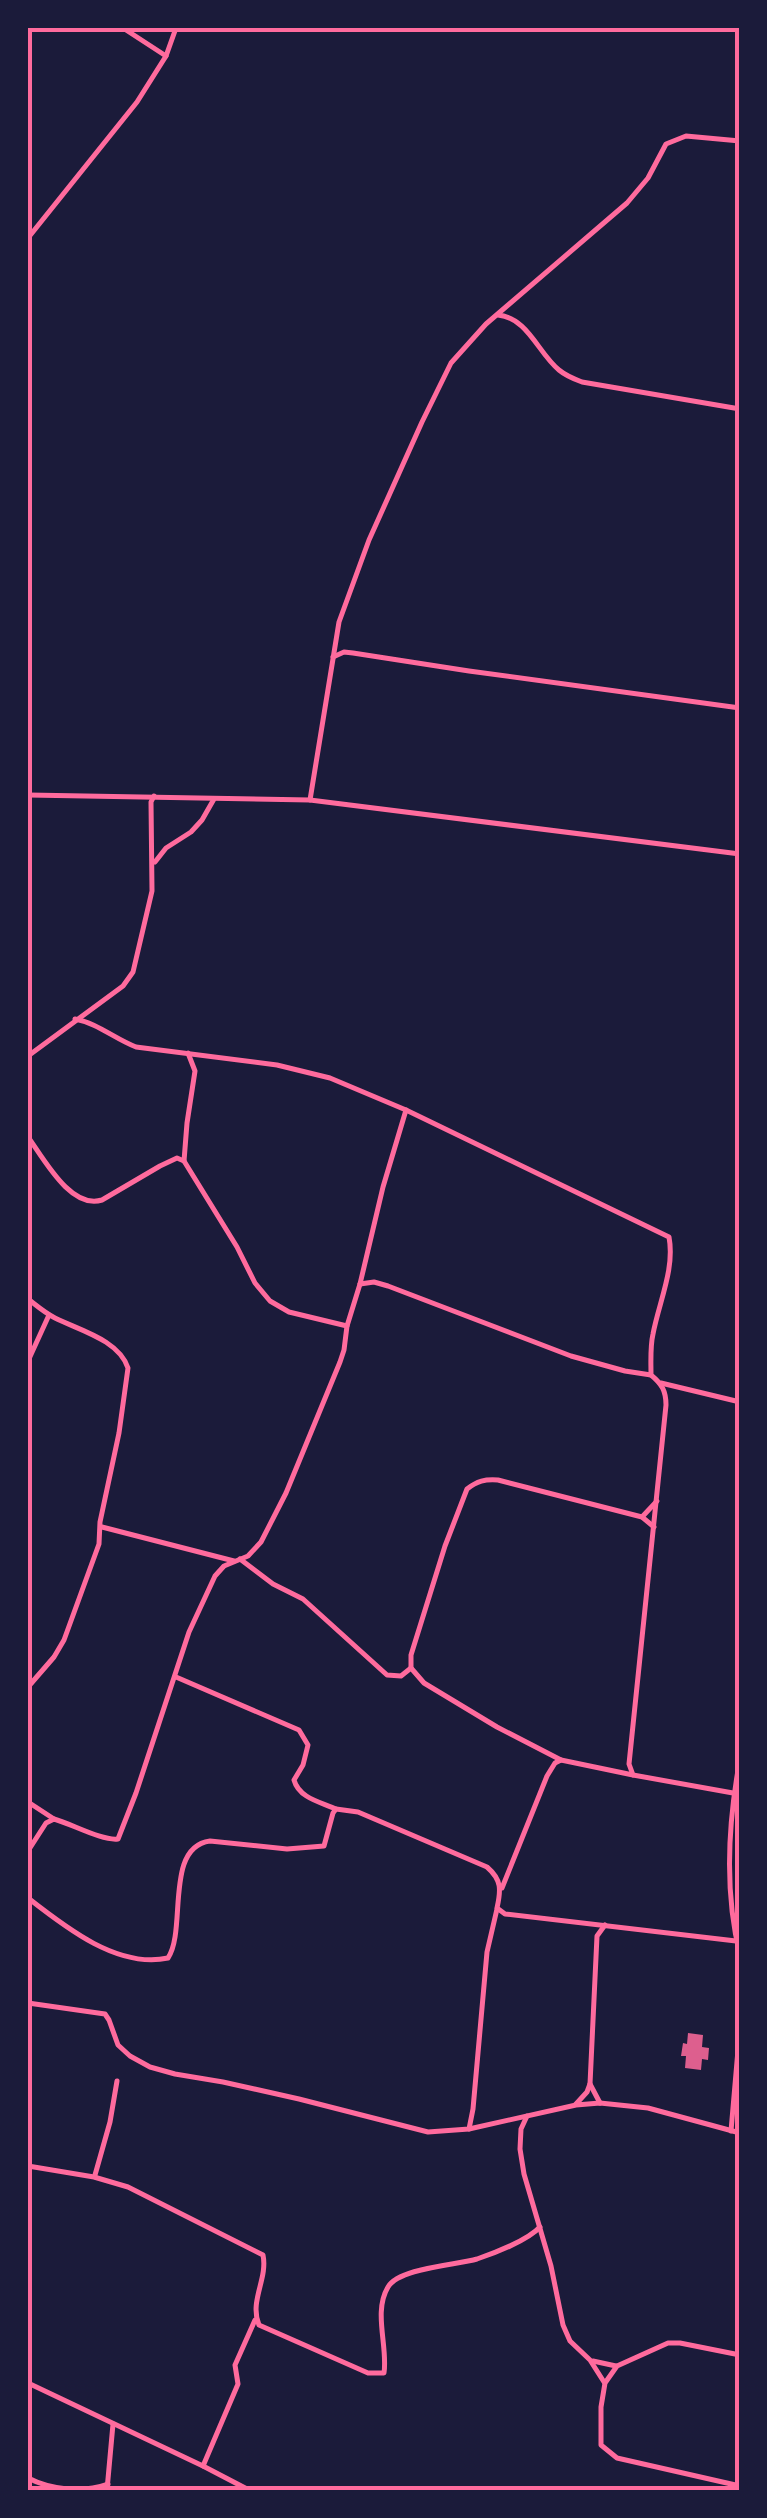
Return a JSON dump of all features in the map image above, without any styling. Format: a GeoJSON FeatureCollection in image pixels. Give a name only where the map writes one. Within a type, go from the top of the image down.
{"type":"FeatureCollection","features":[{"type":"Feature","properties":{"kind":"street"},"geometry":{"type":"LineString","coordinates":[[122,28],[166,56]]}},
{"type":"Feature","properties":{"kind":"street"},"geometry":{"type":"LineString","coordinates":[[28,238],[137,102],[166,56],[176,28]]}},
{"type":"Feature","properties":{"kind":"street"},"geometry":{"type":"LineString","coordinates":[[310,800],[339,622],[369,540],[452,362],[486,324],[627,203],[648,178],[666,144],[686,136],[740,141]]}},
{"type":"Feature","properties":{"kind":"street"},"geometry":{"type":"LineString","coordinates":[[498,316],[519,322],[562,373],[582,382],[740,409]]}},
{"type":"Feature","properties":{"kind":"street"},"geometry":{"type":"LineString","coordinates":[[333,657],[353,652],[740,708]]}},
{"type":"Feature","properties":{"kind":"street"},"geometry":{"type":"LineString","coordinates":[[28,795],[310,800],[740,854]]}},
{"type":"Feature","properties":{"kind":"street"},"geometry":{"type":"LineString","coordinates":[[28,1056],[122,986],[133,972],[152,891],[150,802],[154,796]]}},
{"type":"Feature","properties":{"kind":"street"},"geometry":{"type":"LineString","coordinates":[[153,865],[166,848],[192,832],[214,797]]}},
{"type":"Feature","properties":{"kind":"street"},"geometry":{"type":"LineString","coordinates":[[75,1018],[136,1047],[278,1065],[330,1078],[406,1110],[668,1237],[670,1265],[652,1338],[651,1374]]}},
{"type":"Feature","properties":{"kind":"street"},"geometry":{"type":"LineString","coordinates":[[184,1161],[195,1070],[188,1053]]}},
{"type":"Feature","properties":{"kind":"street"},"geometry":{"type":"LineString","coordinates":[[28,1802],[54,1819],[108,1840],[118,1839],[190,1632],[215,1576],[224,1566],[248,1556],[262,1542],[340,1362],[406,1110]]}},
{"type":"Feature","properties":{"kind":"street"},"geometry":{"type":"LineString","coordinates":[[28,1137],[70,1193],[92,1204],[177,1158],[184,1161],[237,1246],[255,1283],[270,1301],[289,1312],[347,1326]]}},
{"type":"Feature","properties":{"kind":"street"},"geometry":{"type":"LineString","coordinates":[[360,1284],[388,1286],[572,1356],[651,1374],[661,1384],[666,1405],[630,1748],[629,1764],[634,1775]]}},
{"type":"Feature","properties":{"kind":"street"},"geometry":{"type":"LineString","coordinates":[[28,1300],[49,1315],[107,1343],[128,1368],[100,1544],[64,1640],[28,1687]]}},
{"type":"Feature","properties":{"kind":"street"},"geometry":{"type":"LineString","coordinates":[[28,1361],[49,1315]]}},
{"type":"Feature","properties":{"kind":"street"},"geometry":{"type":"LineString","coordinates":[[661,1384],[740,1402]]}},
{"type":"Feature","properties":{"kind":"street"},"geometry":{"type":"LineString","coordinates":[[654,1528],[642,1517],[498,1480],[475,1483],[467,1488],[445,1546],[410,1655],[411,1668],[424,1683],[562,1760],[733,1793]]}},
{"type":"Feature","properties":{"kind":"street"},"geometry":{"type":"LineString","coordinates":[[642,1517],[657,1502]]}},
{"type":"Feature","properties":{"kind":"street"},"geometry":{"type":"LineString","coordinates":[[100,1526],[237,1560],[302,1599],[387,1675],[402,1676],[411,1668]]}},
{"type":"Feature","properties":{"kind":"street"},"geometry":{"type":"LineString","coordinates":[[176,1677],[300,1730],[308,1745],[294,1780],[301,1794],[336,1810],[358,1812],[487,1868],[494,1873],[501,1889]]}},
{"type":"Feature","properties":{"kind":"street"},"geometry":{"type":"LineString","coordinates":[[740,1759],[733,1793],[728,1879],[740,1955]]}},
{"type":"Feature","properties":{"kind":"street"},"geometry":{"type":"LineString","coordinates":[[469,2128],[474,2109],[487,1952],[501,1889],[547,1776],[556,1762],[562,1760]]}},
{"type":"Feature","properties":{"kind":"street"},"geometry":{"type":"LineString","coordinates":[[28,1898],[94,1942],[126,1957],[143,1961],[168,1958],[175,1947],[178,1883],[192,1847],[210,1841],[287,1849],[324,1846],[336,1810]]}},
{"type":"Feature","properties":{"kind":"street"},"geometry":{"type":"LineString","coordinates":[[28,1850],[46,1823],[54,1819]]}},
{"type":"Feature","properties":{"kind":"street"},"geometry":{"type":"LineString","coordinates":[[728,1879],[737,1874]]}},
{"type":"Feature","properties":{"kind":"street"},"geometry":{"type":"LineString","coordinates":[[497,1908],[505,1914],[736,1941]]}},
{"type":"Feature","properties":{"kind":"street"},"geometry":{"type":"LineString","coordinates":[[600,2103],[590,2084],[597,1936],[606,1925]]}},
{"type":"Feature","properties":{"kind":"street"},"geometry":{"type":"LineString","coordinates":[[28,2003],[105,2014],[118,2045],[150,2067],[299,2098],[428,2132],[600,2103],[648,2108],[740,2133]]}},
{"type":"Feature","properties":{"kind":"street"},"geometry":{"type":"LineString","coordinates":[[731,2131],[740,2028]]}},
{"type":"Feature","properties":{"kind":"street"},"geometry":{"type":"LineString","coordinates":[[94,2177],[118,2081]]}},
{"type":"Feature","properties":{"kind":"street"},"geometry":{"type":"LineString","coordinates":[[576,2105],[590,2084]]}},
{"type":"Feature","properties":{"kind":"street"},"geometry":{"type":"LineString","coordinates":[[527,2116],[520,2129],[524,2174],[551,2266],[563,2325],[581,2354],[617,2366]]}},
{"type":"Feature","properties":{"kind":"street"},"geometry":{"type":"LineString","coordinates":[[28,2166],[128,2186],[263,2255],[266,2268],[256,2300],[256,2320],[236,2364],[238,2384],[203,2466]]}},
{"type":"Feature","properties":{"kind":"street"},"geometry":{"type":"LineString","coordinates":[[256,2320],[278,2335],[368,2373],[384,2373],[382,2309],[388,2286],[396,2278],[479,2258],[533,2235],[540,2227]]}},
{"type":"Feature","properties":{"kind":"street"},"geometry":{"type":"LineString","coordinates":[[740,2355],[668,2343],[617,2366],[604,2383],[601,2406],[601,2445],[617,2458],[740,2486]]}},
{"type":"Feature","properties":{"kind":"street"},"geometry":{"type":"LineString","coordinates":[[590,2360],[604,2383]]}},
{"type":"Feature","properties":{"kind":"street"},"geometry":{"type":"LineString","coordinates":[[28,2383],[249,2490]]}},
{"type":"Feature","properties":{"kind":"street"},"geometry":{"type":"LineString","coordinates":[[28,2478],[72,2490],[107,2487],[112,2424]]}},
{"type":"Feature","properties":{"kind":"building"},"geometry":{"type":"Polygon","coordinates":[[[688,2033],[703,2035],[702,2047],[709,2048],[708,2060],[702,2059],[701,2070],[685,2068],[686,2056],[681,2056],[688,2033]]]}}]}
